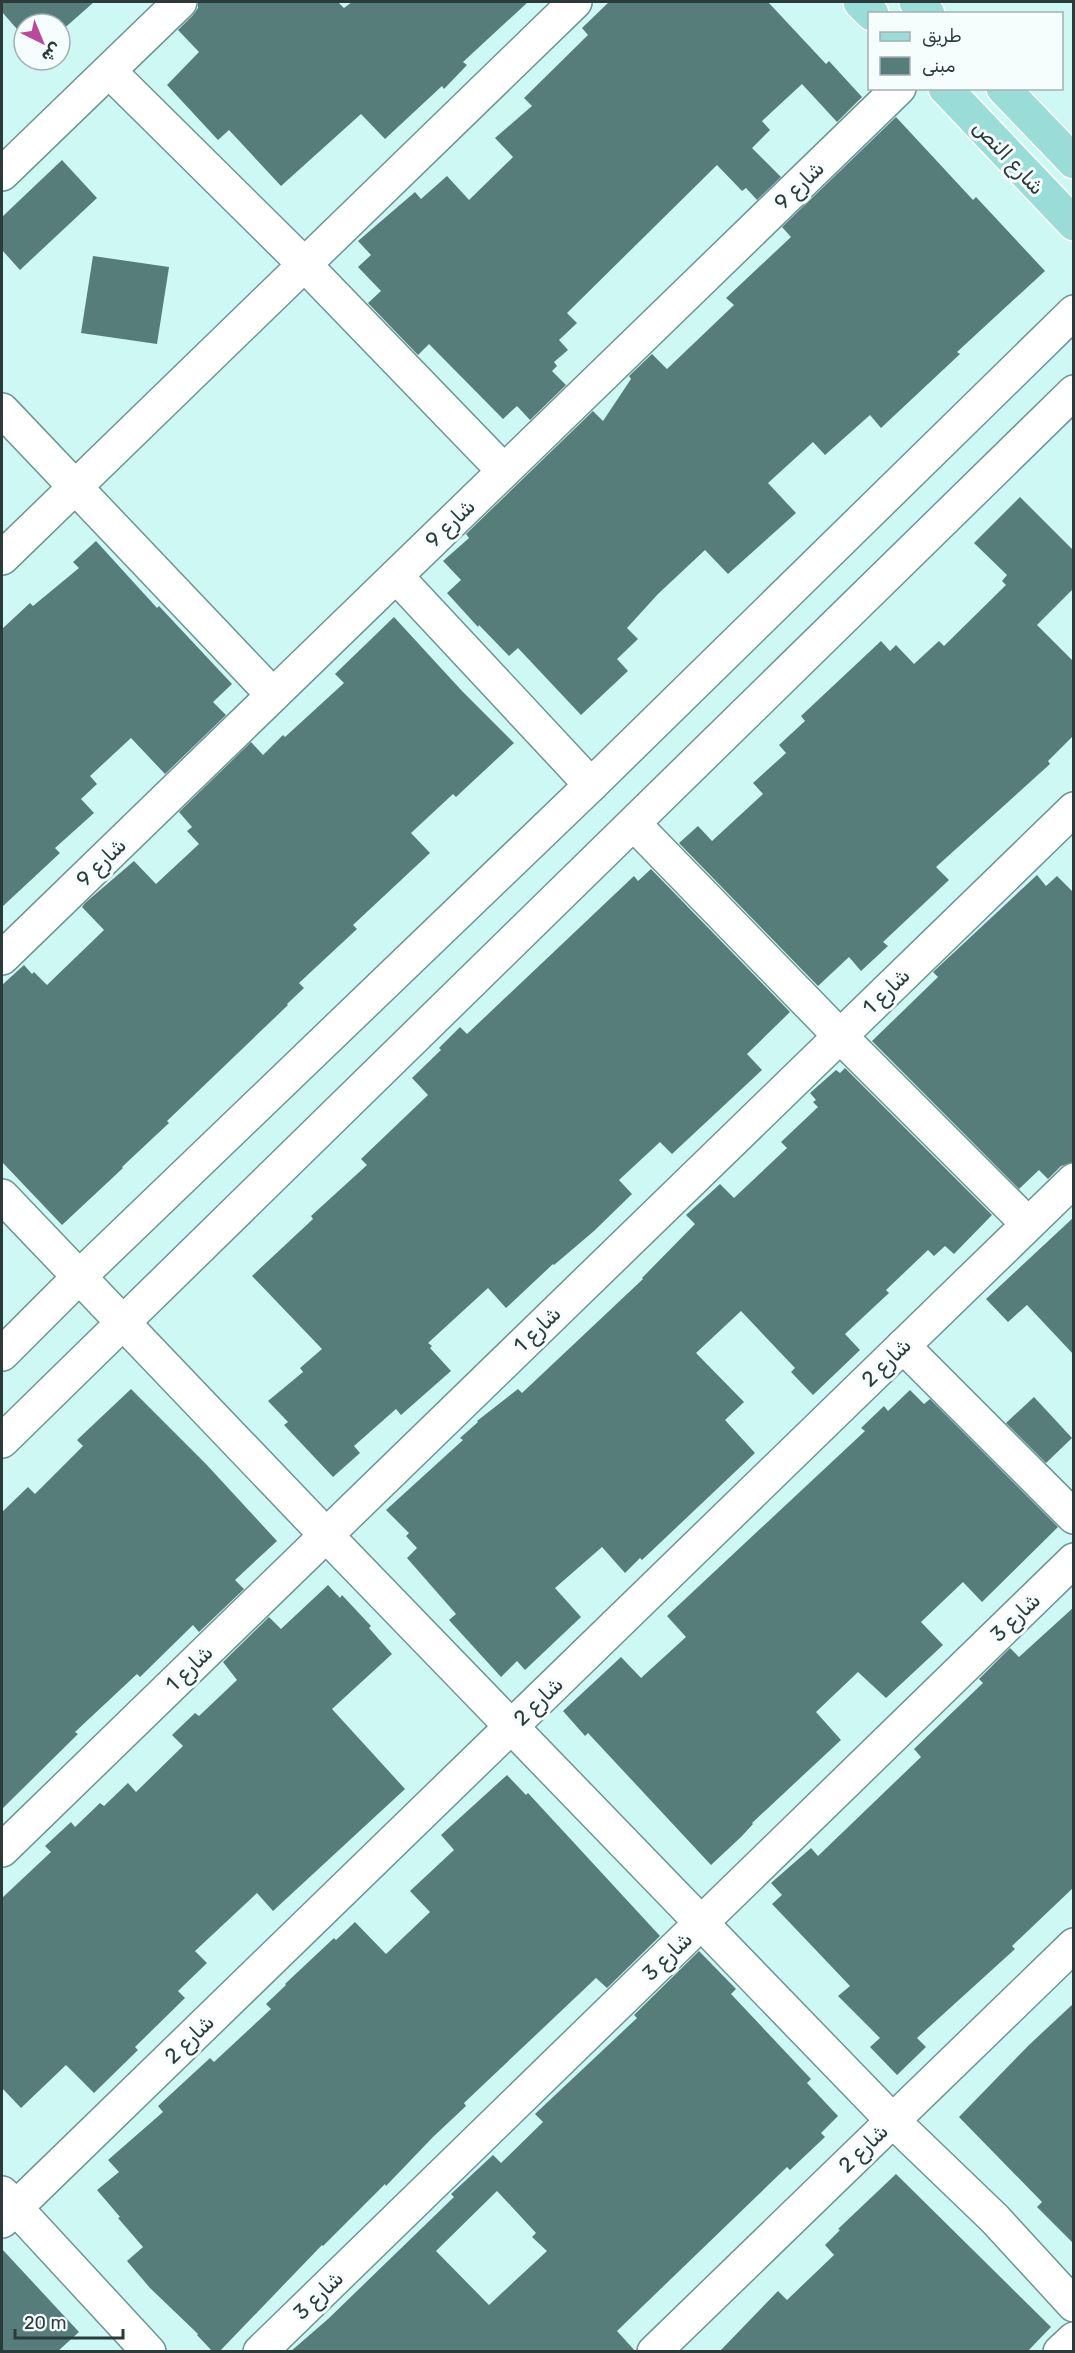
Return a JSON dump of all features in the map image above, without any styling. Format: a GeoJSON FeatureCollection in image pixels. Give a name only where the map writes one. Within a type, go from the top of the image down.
{"type":"FeatureCollection","features":[{"type":"Feature","properties":{"kind":"main road","name":"شارع النص"},"geometry":{"type":"LineString","coordinates":[[947,90],[1074,224]]}},
{"type":"Feature","properties":{"kind":"main road","name":"شارع النص"},"geometry":{"type":"LineString","coordinates":[[1005,90],[1074,162]]}},
{"type":"Feature","properties":{"kind":"street"},"geometry":{"type":"LineString","coordinates":[[2,174],[180,2]]}},
{"type":"Feature","properties":{"kind":"street"},"geometry":{"type":"LineString","coordinates":[[2,558],[303,263],[575,2]]}},
{"type":"Feature","properties":{"kind":"street"},"geometry":{"type":"LineString","coordinates":[[109,71],[303,263],[504,471]]}},
{"type":"Feature","properties":{"kind":"street","name":"شارع 9"},"geometry":{"type":"LineString","coordinates":[[2,958],[897,90]]}},
{"type":"Feature","properties":{"kind":"street"},"geometry":{"type":"LineString","coordinates":[[2,1354],[591,784],[1074,312]]}},
{"type":"Feature","properties":{"kind":"street"},"geometry":{"type":"LineString","coordinates":[[2,1441],[1074,392]]}},
{"type":"Feature","properties":{"kind":"street"},"geometry":{"type":"LineString","coordinates":[[2,410],[273,695]]}},
{"type":"Feature","properties":{"kind":"street"},"geometry":{"type":"LineString","coordinates":[[396,576],[591,784]]}},
{"type":"Feature","properties":{"kind":"street","name":"شارع 1"},"geometry":{"type":"LineString","coordinates":[[2,1850],[1074,809]]}},
{"type":"Feature","properties":{"kind":"street"},"geometry":{"type":"LineString","coordinates":[[634,824],[840,1036],[1029,1224]]}},
{"type":"Feature","properties":{"kind":"street","name":"شارع 2"},"geometry":{"type":"LineString","coordinates":[[6,2207],[512,1726],[1074,1180]]}},
{"type":"Feature","properties":{"kind":"street"},"geometry":{"type":"LineString","coordinates":[[2,1196],[892,2120],[995,2219],[1074,2305]]}},
{"type":"Feature","properties":{"kind":"street"},"geometry":{"type":"LineString","coordinates":[[903,1346],[1074,1517]]}},
{"type":"Feature","properties":{"kind":"street","name":"شارع 3"},"geometry":{"type":"LineString","coordinates":[[260,2352],[1074,1560]]}},
{"type":"Feature","properties":{"kind":"street","name":"شارع 2"},"geometry":{"type":"LineString","coordinates":[[654,2352],[1074,1945]]}},
{"type":"Feature","properties":{"kind":"street"},"geometry":{"type":"LineString","coordinates":[[6,2207],[149,2352]]}},
{"type":"Feature","properties":{"kind":"street"},"geometry":{"type":"LineString","coordinates":[[1060,2352],[1074,2338]]}},
{"type":"Feature","properties":{"kind":"building"},"geometry":{"type":"Polygon","coordinates":[[[2,2],[94,2],[72,21],[72,12],[12,12],[12,23],[2,12],[2,2]]]}},
{"type":"Feature","properties":{"kind":"building"},"geometry":{"type":"Polygon","coordinates":[[[198,2],[338,2],[344,8],[352,2],[528,2],[463,62],[467,65],[444,89],[442,86],[385,139],[361,114],[281,186],[229,130],[218,140],[167,85],[199,52],[178,30],[198,8],[198,2]]]}},
{"type":"Feature","properties":{"kind":"building"},"geometry":{"type":"Polygon","coordinates":[[[609,2],[768,2],[826,64],[829,61],[862,97],[837,122],[802,84],[762,121],[770,130],[752,148],[781,177],[757,200],[746,188],[742,191],[717,165],[567,313],[577,323],[559,340],[568,350],[554,362],[557,366],[552,371],[566,385],[530,420],[517,406],[503,419],[429,344],[418,355],[368,303],[381,291],[358,267],[371,255],[358,241],[415,192],[421,199],[447,176],[469,200],[513,157],[495,138],[532,106],[524,98],[588,35],[582,28],[609,2]]]}},
{"type":"Feature","properties":{"kind":"building"},"geometry":{"type":"Polygon","coordinates":[[[896,117],[973,200],[976,197],[1045,271],[957,352],[960,354],[881,428],[870,415],[825,455],[813,442],[768,483],[796,513],[728,574],[705,550],[658,594],[627,628],[638,639],[617,659],[628,671],[581,715],[518,648],[509,656],[447,593],[461,580],[443,561],[469,538],[466,534],[593,411],[603,421],[631,379],[629,376],[652,354],[667,369],[734,305],[726,298],[791,237],[782,227],[896,117]]]}},
{"type":"Feature","properties":{"kind":"building"},"geometry":{"type":"Polygon","coordinates":[[[62,160],[97,198],[20,270],[2,250],[2,217],[62,160]]]}},
{"type":"Feature","properties":{"kind":"building"},"geometry":{"type":"Polygon","coordinates":[[[93,256],[169,267],[157,344],[81,333],[93,256]]]}},
{"type":"Feature","properties":{"kind":"building"},"geometry":{"type":"Polygon","coordinates":[[[1020,497],[1074,551],[1074,588],[1037,625],[1074,662],[1074,735],[1048,761],[1050,764],[936,867],[949,880],[883,942],[888,946],[861,971],[849,957],[818,986],[679,843],[698,826],[712,841],[763,794],[753,783],[786,753],[779,745],[805,721],[801,716],[881,641],[890,651],[896,645],[914,664],[939,641],[944,646],[1006,585],[1002,581],[1007,575],[974,543],[1020,497]]]}},
{"type":"Feature","properties":{"kind":"building"},"geometry":{"type":"Polygon","coordinates":[[[96,541],[157,608],[159,606],[232,684],[213,702],[226,715],[165,774],[131,738],[90,776],[97,784],[81,799],[94,813],[55,848],[60,853],[2,907],[2,629],[30,603],[33,606],[79,568],[73,562],[96,541]]]}},
{"type":"Feature","properties":{"kind":"building"},"geometry":{"type":"Polygon","coordinates":[[[394,617],[514,743],[456,797],[453,794],[411,833],[430,853],[353,925],[357,929],[299,983],[304,988],[167,1121],[169,1123],[62,1225],[2,1162],[2,985],[24,965],[47,985],[104,930],[82,907],[85,903],[134,861],[156,884],[199,844],[187,831],[192,827],[179,812],[251,742],[263,755],[283,735],[285,737],[344,683],[335,674],[394,617]]]}},
{"type":"Feature","properties":{"kind":"building"},"geometry":{"type":"Polygon","coordinates":[[[651,869],[790,1012],[747,1054],[762,1070],[672,1154],[660,1142],[619,1180],[632,1194],[594,1231],[553,1264],[506,1308],[488,1288],[428,1343],[451,1371],[401,1415],[396,1409],[354,1446],[360,1453],[333,1477],[284,1425],[288,1422],[268,1401],[303,1372],[300,1368],[322,1349],[252,1276],[313,1219],[311,1216],[367,1165],[361,1159],[428,1095],[412,1078],[441,1050],[439,1048],[460,1027],[467,1034],[634,876],[638,881],[651,869]]]}},
{"type":"Feature","properties":{"kind":"building"},"geometry":{"type":"Polygon","coordinates":[[[1037,875],[1046,886],[1057,876],[1074,893],[1074,1162],[1061,1166],[1048,1179],[1039,1170],[1019,1189],[872,1041],[938,977],[933,972],[1037,875]]]}},
{"type":"Feature","properties":{"kind":"building"},"geometry":{"type":"Polygon","coordinates":[[[845,1068],[992,1215],[954,1254],[945,1246],[934,1256],[928,1250],[886,1290],[889,1293],[845,1334],[860,1350],[813,1395],[791,1372],[795,1368],[741,1311],[696,1353],[744,1402],[725,1420],[755,1453],[642,1560],[640,1558],[625,1573],[602,1547],[555,1588],[581,1617],[525,1670],[517,1661],[501,1677],[449,1620],[456,1614],[407,1558],[417,1548],[406,1536],[409,1533],[386,1510],[463,1440],[460,1438],[477,1421],[518,1389],[522,1393],[643,1279],[695,1224],[686,1215],[720,1184],[734,1198],[787,1148],[781,1142],[818,1107],[813,1102],[816,1100],[810,1093],[836,1070],[840,1073],[845,1068]]]}},
{"type":"Feature","properties":{"kind":"building"},"geometry":{"type":"Polygon","coordinates":[[[1074,1217],[1074,1355],[1027,1305],[1008,1322],[986,1299],[1074,1217]]]}},
{"type":"Feature","properties":{"kind":"building"},"geometry":{"type":"Polygon","coordinates":[[[131,1389],[206,1464],[277,1541],[235,1580],[244,1589],[199,1632],[193,1625],[140,1677],[137,1674],[75,1732],[78,1734],[2,1809],[2,1512],[28,1487],[35,1494],[83,1446],[77,1440],[131,1389]]]}},
{"type":"Feature","properties":{"kind":"building"},"geometry":{"type":"Polygon","coordinates":[[[910,1390],[924,1404],[930,1399],[1058,1527],[982,1602],[963,1582],[921,1622],[943,1645],[886,1698],[858,1672],[816,1712],[841,1740],[752,1823],[741,1837],[711,1865],[588,1733],[585,1736],[563,1711],[621,1657],[641,1678],[686,1637],[667,1616],[865,1431],[861,1428],[884,1406],[888,1411],[910,1390]]]}},
{"type":"Feature","properties":{"kind":"building"},"geometry":{"type":"Polygon","coordinates":[[[1034,1397],[1072,1438],[1046,1463],[1006,1423],[1034,1397]]]}},
{"type":"Feature","properties":{"kind":"building"},"geometry":{"type":"Polygon","coordinates":[[[328,1585],[340,1598],[342,1595],[371,1626],[369,1628],[392,1654],[332,1709],[405,1789],[273,1911],[257,1893],[195,1951],[207,1963],[178,1991],[185,1998],[135,2047],[138,2050],[94,2093],[66,2065],[21,2108],[2,2088],[2,1898],[51,1852],[45,1846],[71,1822],[75,1827],[100,1803],[104,1806],[128,1783],[136,1792],[183,1746],[172,1735],[195,1713],[199,1716],[237,1680],[223,1662],[269,1617],[281,1629],[328,1585]]]}},
{"type":"Feature","properties":{"kind":"building"},"geometry":{"type":"Polygon","coordinates":[[[1074,1607],[1074,1887],[1012,1946],[1015,1949],[917,2038],[926,2047],[897,2075],[870,2047],[880,2038],[838,1996],[850,1986],[772,1904],[782,1895],[771,1883],[811,1848],[818,1856],[921,1757],[914,1749],[983,1683],[979,1679],[1010,1648],[1019,1657],[1074,1607]]]}},
{"type":"Feature","properties":{"kind":"building"},"geometry":{"type":"Polygon","coordinates":[[[507,1775],[526,1795],[528,1793],[660,1936],[607,1988],[596,1978],[464,2103],[466,2106],[386,2186],[385,2184],[322,2245],[219,2352],[213,2352],[198,2334],[150,2288],[127,2261],[143,2247],[97,2190],[119,2172],[108,2160],[163,2112],[158,2106],[210,2058],[214,2062],[271,2009],[266,2004],[334,1938],[336,1940],[355,1922],[386,1954],[430,1912],[410,1891],[454,1850],[441,1835],[507,1775]]]}},
{"type":"Feature","properties":{"kind":"building"},"geometry":{"type":"Polygon","coordinates":[[[699,1951],[736,1989],[731,1994],[811,2079],[807,2083],[838,2116],[821,2133],[825,2137],[790,2170],[787,2167],[617,2331],[636,2352],[290,2352],[328,2319],[454,2197],[451,2194],[493,2155],[501,2163],[543,2122],[535,2114],[637,2018],[634,2015],[699,1951]],[[497,2191],[436,2251],[489,2305],[547,2251],[532,2237],[536,2233],[497,2191]]]}},
{"type":"Feature","properties":{"kind":"building"},"geometry":{"type":"Polygon","coordinates":[[[1074,2003],[1074,2244],[1037,2207],[1042,2202],[959,2117],[1029,2045],[1074,2003]]]}},
{"type":"Feature","properties":{"kind":"building"},"geometry":{"type":"Polygon","coordinates":[[[896,2174],[1051,2327],[1027,2352],[719,2352],[778,2291],[787,2300],[834,2255],[825,2245],[840,2230],[838,2229],[896,2174]]]}},
{"type":"Feature","properties":{"kind":"building"},"geometry":{"type":"Polygon","coordinates":[[[2,2249],[79,2332],[57,2352],[2,2352],[2,2249]]]}}]}
